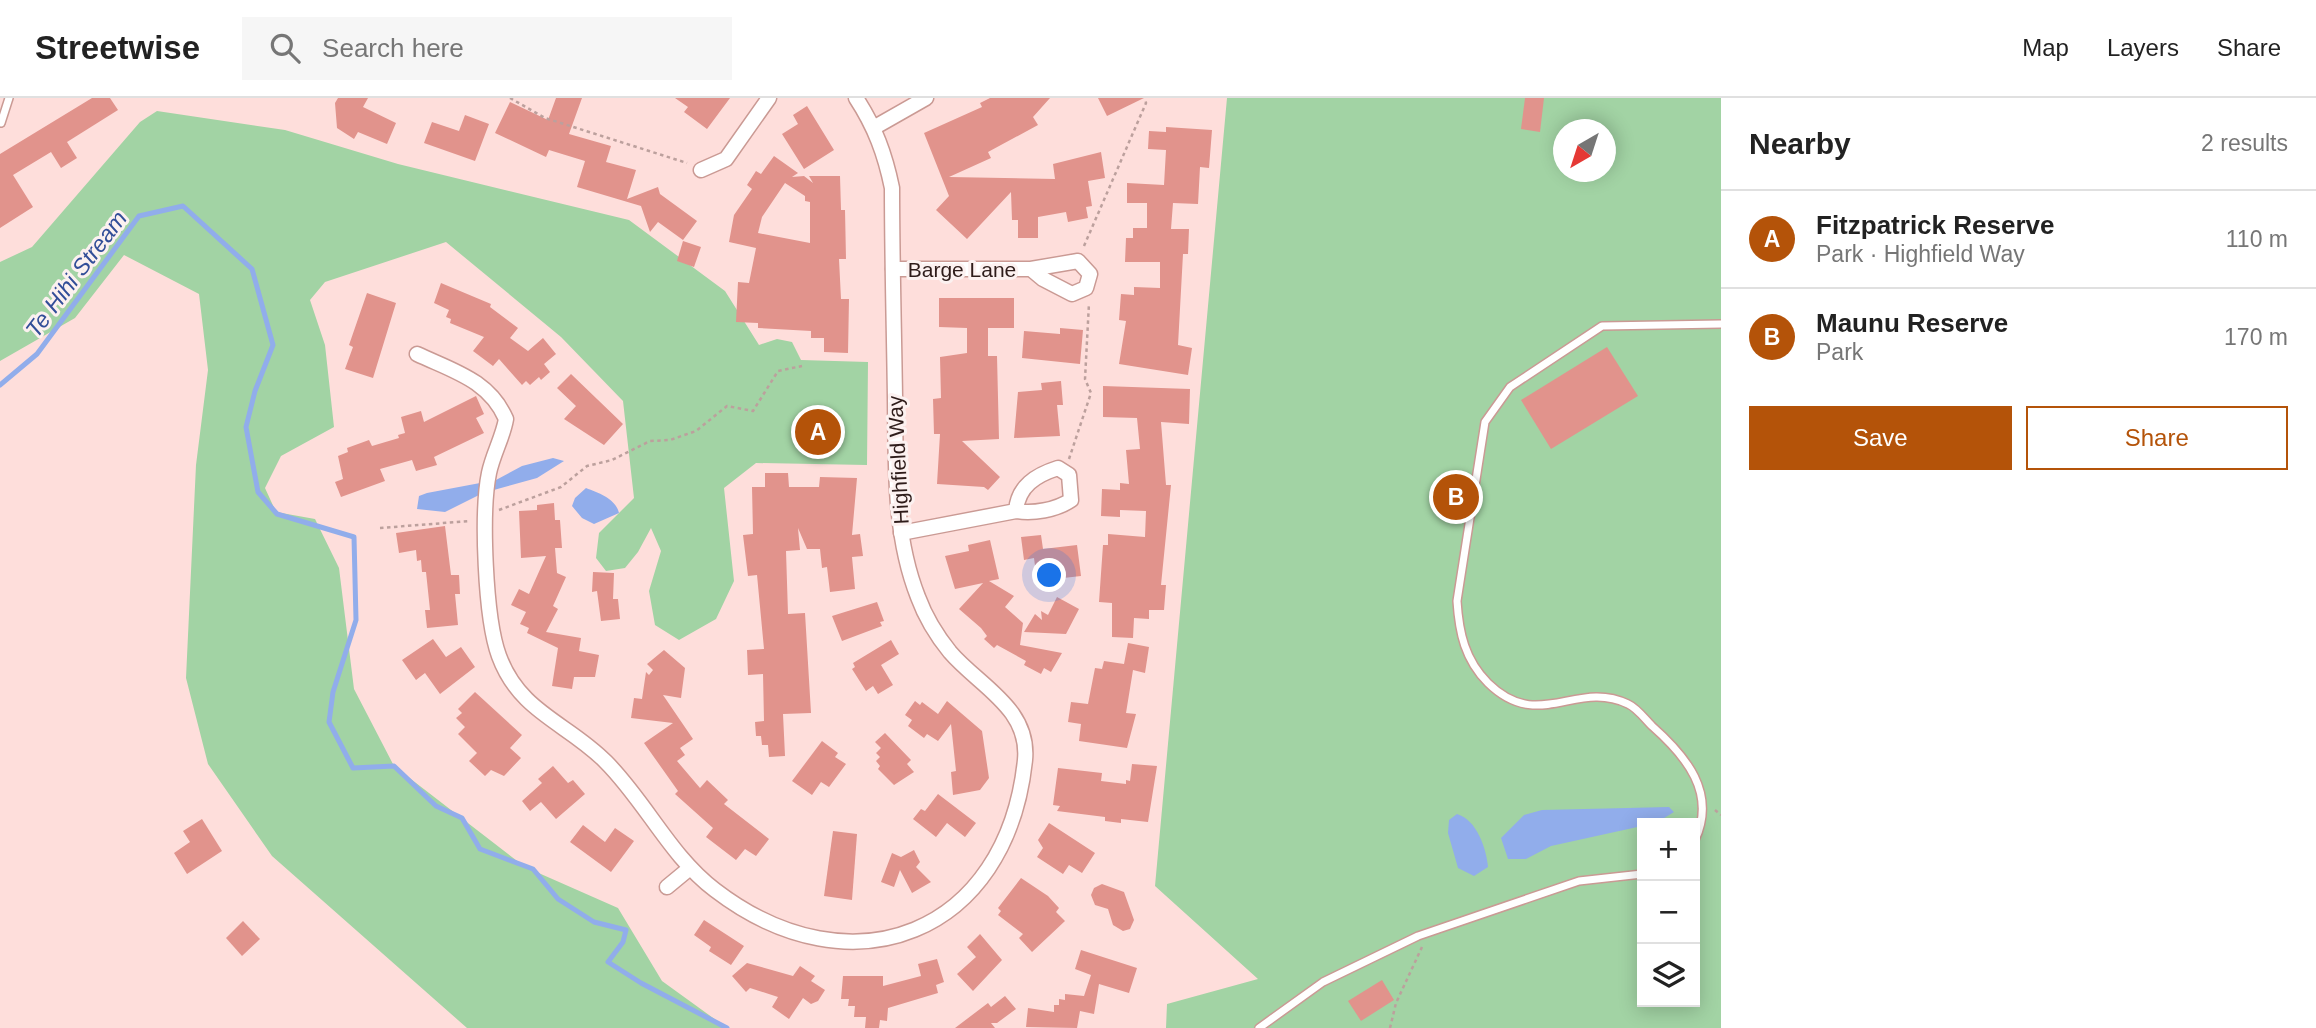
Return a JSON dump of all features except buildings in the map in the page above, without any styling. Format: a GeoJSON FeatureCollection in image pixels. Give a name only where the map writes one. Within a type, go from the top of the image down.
{"type":"FeatureCollection","features":[{"type":"Feature","properties":{"kind":"street"},"geometry":{"type":"LineString","coordinates":[[701,170],[726,159],[769,98]]}},
{"type":"Feature","properties":{"kind":"street","name":"Highfield Way"},"geometry":{"type":"LineString","coordinates":[[417,354],[475,382],[498,399],[506,419],[489,473],[487,497],[491,627],[508,676],[541,714],[597,752],[621,776],[690,868],[743,910],[775,927],[837,944],[884,939],[923,927],[972,891],[988,869],[1002,845],[1021,787],[1026,755],[1022,727],[1007,706],[951,653],[933,627],[918,598],[901,533],[897,504],[892,188],[886,156],[874,127],[856,98]]}},
{"type":"Feature","properties":{"kind":"street"},"geometry":{"type":"LineString","coordinates":[[874,127],[926,98]]}},
{"type":"Feature","properties":{"kind":"street"},"geometry":{"type":"LineString","coordinates":[[1078,261],[1090,274],[1090,281],[1082,291]]}},
{"type":"Feature","properties":{"kind":"street","name":"Barge Lane"},"geometry":{"type":"LineString","coordinates":[[892,270],[1031,269],[1078,261]]}},
{"type":"Feature","properties":{"kind":"street","name":"Barge Lane"},"geometry":{"type":"LineString","coordinates":[[1031,269],[1060,289],[1072,294],[1082,291]]}},
{"type":"Feature","properties":{"kind":"street"},"geometry":{"type":"LineString","coordinates":[[901,533],[1016,511],[1027,513],[1062,506],[1071,500],[1069,475],[1065,471],[1053,470],[1029,482],[1017,501],[1016,511]]}},
{"type":"Feature","properties":{"kind":"street"},"geometry":{"type":"LineString","coordinates":[[667,887],[690,868]]}},
{"type":"Feature","properties":{"kind":"lane"},"geometry":{"type":"LineString","coordinates":[[1,123],[9,98]]}},
{"type":"Feature","properties":{"kind":"lane"},"geometry":{"type":"LineString","coordinates":[[1700,829],[1704,802],[1691,766],[1658,731],[1628,705],[1588,696],[1561,704],[1529,706],[1504,699],[1471,667],[1458,625],[1457,601],[1485,422],[1510,387],[1602,326],[1721,324]]}},
{"type":"Feature","properties":{"kind":"lane"},"geometry":{"type":"LineString","coordinates":[[1259,1028],[1323,982],[1435,930],[1579,881],[1637,875]]}},
{"type":"Feature","properties":{"kind":"path"},"geometry":{"type":"LineString","coordinates":[[510,98],[545,118],[614,142],[669,155],[701,170]]}},
{"type":"Feature","properties":{"kind":"path"},"geometry":{"type":"LineString","coordinates":[[1078,261],[1146,103],[1145,98]]}},
{"type":"Feature","properties":{"kind":"path"},"geometry":{"type":"LineString","coordinates":[[1065,471],[1091,393],[1085,379],[1090,305],[1082,291]]}},
{"type":"Feature","properties":{"kind":"path"},"geometry":{"type":"LineString","coordinates":[[380,528],[468,521],[486,516],[561,487],[587,466],[612,460],[650,441],[670,440],[696,431],[727,406],[753,411],[778,371],[802,366]]}},
{"type":"Feature","properties":{"kind":"path"},"geometry":{"type":"LineString","coordinates":[[1390,1028],[1411,964],[1435,930]]}},
{"type":"Feature","properties":{"kind":"green space"},"geometry":{"type":"Polygon","coordinates":[[[1227,98],[1721,98],[1721,1028],[1166,1028],[1167,1004],[1258,979],[1155,886],[1227,98]]]}},
{"type":"Feature","properties":{"kind":"green space"},"geometry":{"type":"Polygon","coordinates":[[[157,111],[285,130],[398,164],[629,220],[725,291],[759,345],[777,339],[792,342],[801,360],[868,362],[867,465],[756,463],[724,488],[734,581],[716,619],[679,640],[655,625],[649,591],[661,551],[651,528],[638,552],[625,568],[606,571],[596,558],[599,533],[634,498],[623,401],[561,337],[446,242],[325,282],[310,300],[325,345],[334,427],[281,456],[265,488],[276,512],[315,519],[339,568],[354,689],[394,766],[525,867],[618,908],[662,981],[727,1028],[467,1028],[272,856],[208,764],[186,678],[196,465],[208,370],[199,294],[124,255],[75,318],[0,361],[0,262],[32,247],[140,122],[157,111]]]}},
{"type":"Feature","properties":{"kind":"water"},"geometry":{"type":"Polygon","coordinates":[[[553,458],[564,461],[537,478],[483,493],[445,512],[417,509],[419,496],[427,493],[496,480],[522,466],[553,458]]]}},
{"type":"Feature","properties":{"kind":"water"},"geometry":{"type":"Polygon","coordinates":[[[586,488],[611,500],[619,513],[594,524],[582,518],[572,506],[575,498],[586,488]]]}},
{"type":"Feature","properties":{"kind":"water"},"geometry":{"type":"Polygon","coordinates":[[[1669,807],[1674,812],[1664,818],[1637,818],[1637,827],[1551,846],[1526,859],[1508,859],[1501,838],[1524,815],[1542,810],[1669,807]]]}},
{"type":"Feature","properties":{"kind":"water"},"geometry":{"type":"Polygon","coordinates":[[[1457,814],[1475,828],[1485,852],[1488,867],[1474,876],[1458,868],[1448,833],[1449,820],[1457,814]]]}},
{"type":"Feature","properties":{"kind":"waterway","name":"Te Hihi Stream"},"geometry":{"type":"LineString","coordinates":[[0,385],[37,354],[139,216],[183,206],[252,269],[273,345],[255,391],[246,427],[258,492],[277,514],[354,537],[356,620],[333,692],[329,722],[353,768],[394,766],[436,806],[462,818],[480,849],[533,869],[558,899],[594,922],[626,930],[623,942],[608,962],[641,983],[727,1028]]}},
{"type":"Feature","properties":{"kind":"place","name":"Fitzpatrick Reserve"},"geometry":{"type":"Point","coordinates":[818,432]}},
{"type":"Feature","properties":{"kind":"place","name":"Maunu Reserve"},"geometry":{"type":"Point","coordinates":[1456,497]}}]}
